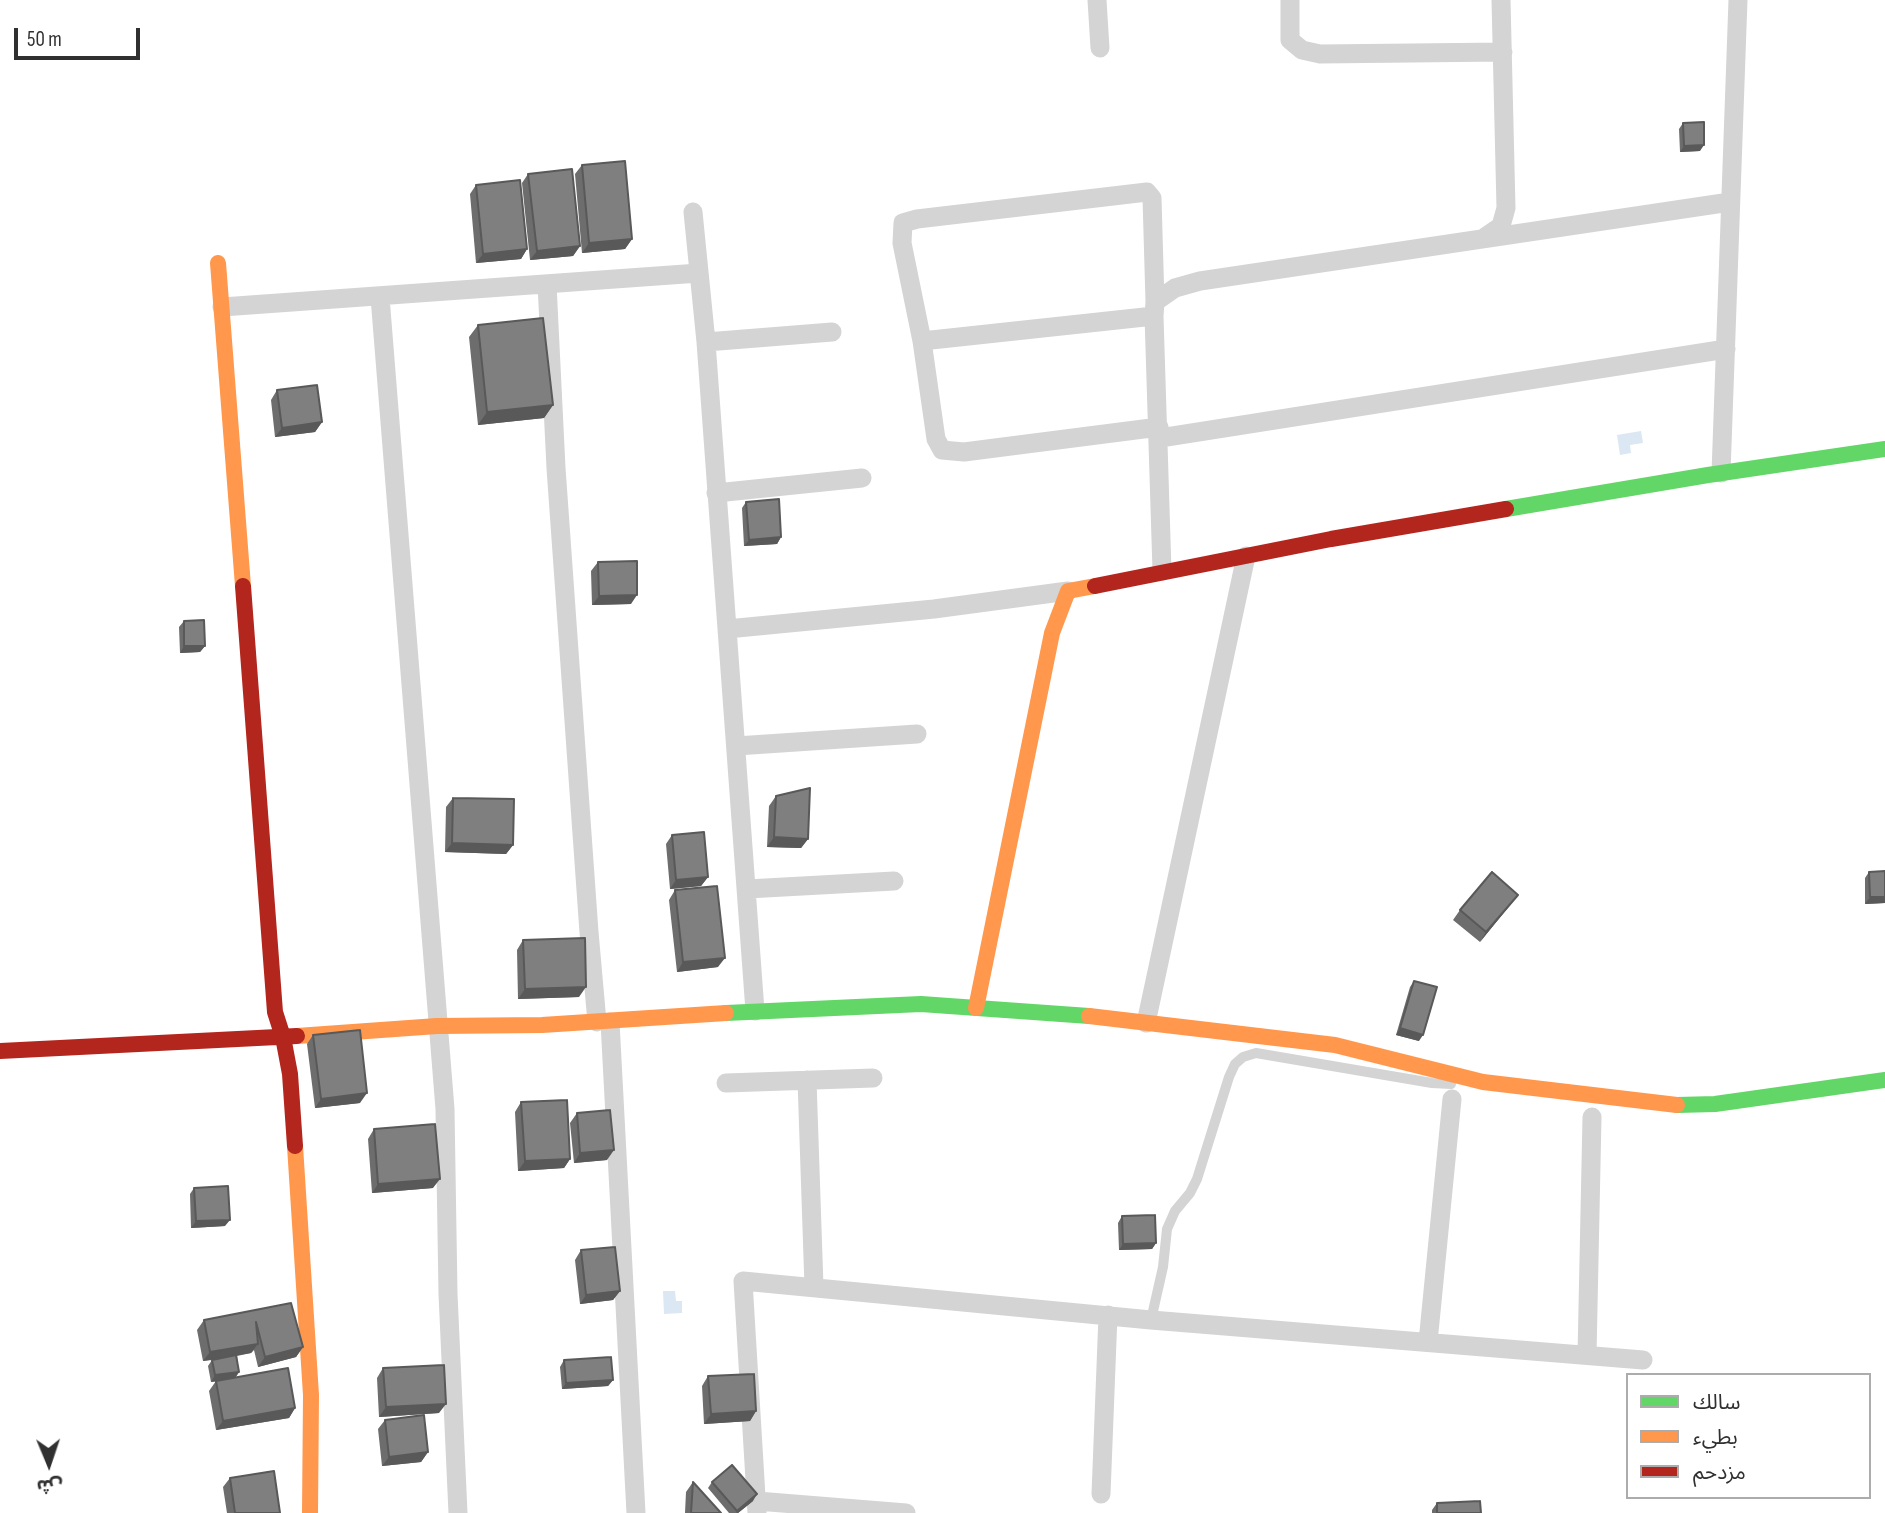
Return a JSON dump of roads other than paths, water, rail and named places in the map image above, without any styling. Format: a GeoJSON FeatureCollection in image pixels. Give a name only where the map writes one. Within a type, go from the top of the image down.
{"type":"FeatureCollection","features":[{"type":"Feature","properties":{"kind":"street"},"geometry":{"type":"LineString","coordinates":[[1097,0],[1100,48]]}},
{"type":"Feature","properties":{"kind":"street"},"geometry":{"type":"LineString","coordinates":[[1290,0],[1290,40],[1301,50],[1320,54],[1503,52]]}},
{"type":"Feature","properties":{"kind":"street"},"geometry":{"type":"LineString","coordinates":[[1484,238],[1500,226],[1506,208],[1501,0]]}},
{"type":"Feature","properties":{"kind":"street"},"geometry":{"type":"LineString","coordinates":[[1721,474],[1738,0]]}},
{"type":"Feature","properties":{"kind":"street"},"geometry":{"type":"LineString","coordinates":[[1163,571],[1159,433],[1155,309],[1152,198],[1147,192],[917,219],[903,223],[901,233],[922,341],[936,439],[942,450],[964,452],[1159,433],[1726,349]]}},
{"type":"Feature","properties":{"kind":"street"},"geometry":{"type":"LineString","coordinates":[[922,341],[1155,309],[1175,288],[1200,281],[1730,202]]}},
{"type":"Feature","properties":{"kind":"street"},"geometry":{"type":"LineString","coordinates":[[693,212],[706,342],[755,1010]]}},
{"type":"Feature","properties":{"kind":"street"},"geometry":{"type":"LineString","coordinates":[[218,263],[275,1012],[290,1074],[304,1261],[311,1395],[310,1513]]}},
{"type":"Feature","properties":{"kind":"street"},"geometry":{"type":"LineString","coordinates":[[222,307],[699,272]]}},
{"type":"Feature","properties":{"kind":"street"},"geometry":{"type":"LineString","coordinates":[[547,284],[556,468],[589,932],[604,1022],[636,1513]]}},
{"type":"Feature","properties":{"kind":"street"},"geometry":{"type":"LineString","coordinates":[[380,297],[445,1109],[448,1294],[458,1513]]}},
{"type":"Feature","properties":{"kind":"street"},"geometry":{"type":"LineString","coordinates":[[706,342],[832,332]]}},
{"type":"Feature","properties":{"kind":"street"},"geometry":{"type":"LineString","coordinates":[[727,629],[934,609],[1068,591],[1331,539],[1885,449]]}},
{"type":"Feature","properties":{"kind":"street"},"geometry":{"type":"LineString","coordinates":[[716,493],[862,478]]}},
{"type":"Feature","properties":{"kind":"street"},"geometry":{"type":"LineString","coordinates":[[1146,1023],[1246,556]]}},
{"type":"Feature","properties":{"kind":"street"},"geometry":{"type":"LineString","coordinates":[[976,1008],[1052,633],[1068,591]]}},
{"type":"Feature","properties":{"kind":"street"},"geometry":{"type":"LineString","coordinates":[[736,746],[918,734]]}},
{"type":"Feature","properties":{"kind":"street"},"geometry":{"type":"LineString","coordinates":[[747,889],[894,881]]}},
{"type":"Feature","properties":{"kind":"street"},"geometry":{"type":"LineString","coordinates":[[0,1051],[283,1037],[437,1026],[604,1022],[755,1010],[921,1004],[1070,1014],[1335,1045],[1483,1082],[1681,1105],[1767,1098],[1885,1080]]}},
{"type":"Feature","properties":{"kind":"street"},"geometry":{"type":"LineString","coordinates":[[726,1083],[873,1078]]}},
{"type":"Feature","properties":{"kind":"street"},"geometry":{"type":"LineString","coordinates":[[807,1080],[814,1287]]}},
{"type":"Feature","properties":{"kind":"street"},"geometry":{"type":"LineString","coordinates":[[1427,1342],[1452,1099]]}},
{"type":"Feature","properties":{"kind":"street"},"geometry":{"type":"LineString","coordinates":[[1587,1355],[1592,1117]]}},
{"type":"Feature","properties":{"kind":"street"},"geometry":{"type":"LineString","coordinates":[[906,1513],[757,1507],[743,1281],[1151,1320],[1643,1360]]}},
{"type":"Feature","properties":{"kind":"street"},"geometry":{"type":"LineString","coordinates":[[1101,1494],[1108,1315]]}},
{"type":"Feature","properties":{"kind":"lane"},"geometry":{"type":"LineString","coordinates":[[1151,1320],[1163,1267],[1167,1229],[1175,1211],[1190,1193],[1197,1179],[1229,1077],[1243,1057],[1256,1053],[1432,1083],[1483,1082]]}}]}
